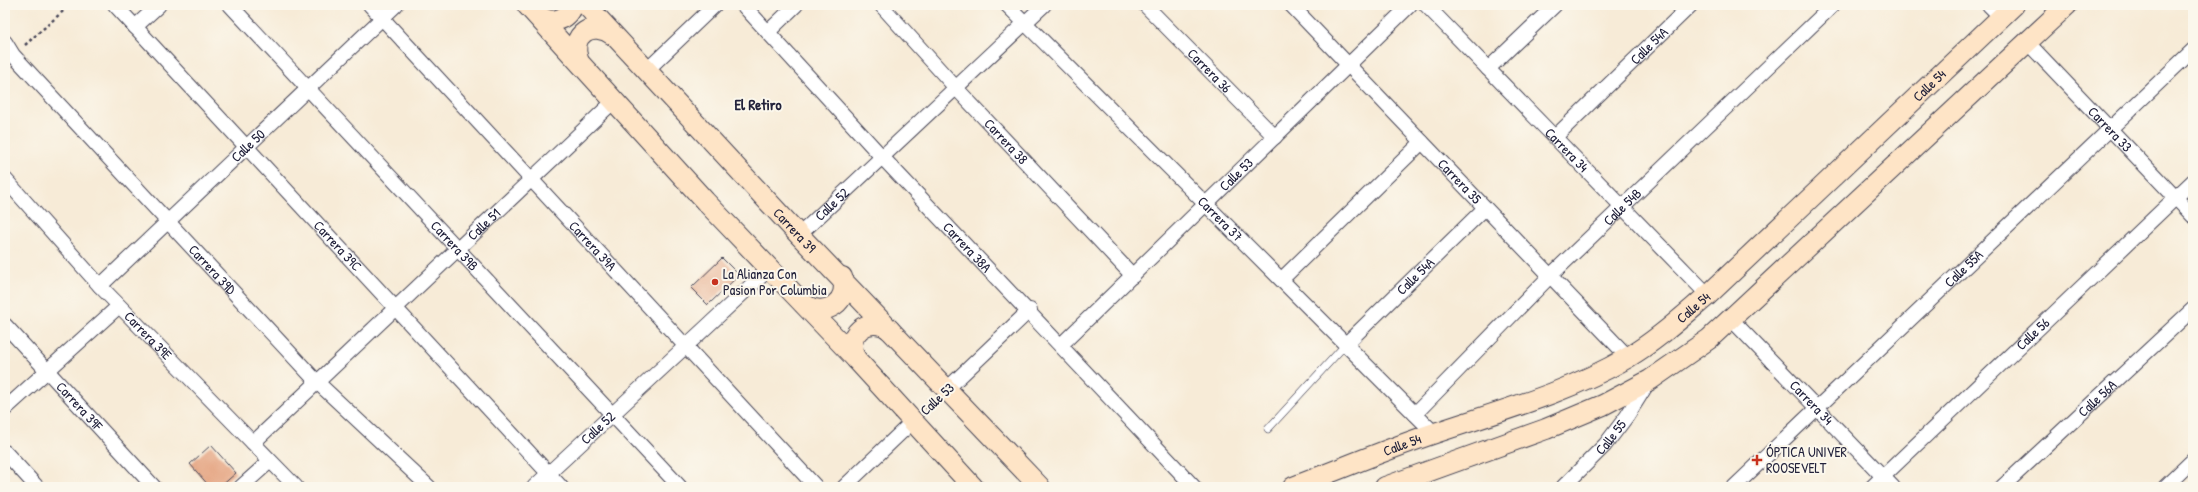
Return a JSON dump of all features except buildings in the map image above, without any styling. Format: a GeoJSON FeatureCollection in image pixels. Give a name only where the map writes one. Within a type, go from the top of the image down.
{"type":"FeatureCollection","features":[{"type":"Feature","properties":{"kind":"main road"},"geometry":{"type":"LineString","coordinates":[[531,10],[541,19],[556,21],[569,13],[573,5]]}},
{"type":"Feature","properties":{"kind":"main road","name":"Carrera 39"},"geometry":{"type":"LineString","coordinates":[[586,5],[799,235],[842,277],[890,330],[948,388],[1040,487]]}},
{"type":"Feature","properties":{"kind":"main road"},"geometry":{"type":"LineString","coordinates":[[1385,487],[1546,429],[1603,405],[1650,380],[1709,339],[2067,5]]}},
{"type":"Feature","properties":{"kind":"main road","name":"Calle 54"},"geometry":{"type":"LineString","coordinates":[[1293,487],[1434,433],[1540,397],[1600,372],[1628,358],[1666,330],[1708,295],[2001,9]]}},
{"type":"Feature","properties":{"kind":"main road"},"geometry":{"type":"LineString","coordinates":[[531,10],[705,201],[856,359],[973,487]]}},
{"type":"Feature","properties":{"kind":"main road"},"geometry":{"type":"LineString","coordinates":[[578,60],[575,51],[576,42],[588,29],[597,28],[606,30],[613,35]]}},
{"type":"Feature","properties":{"kind":"main road"},"geometry":{"type":"LineString","coordinates":[[804,304],[818,310],[828,309],[836,305],[844,292],[842,277]]}},
{"type":"Feature","properties":{"kind":"main road"},"geometry":{"type":"LineString","coordinates":[[856,359],[852,350],[852,341],[860,329],[868,324],[877,324],[890,330]]}},
{"type":"Feature","properties":{"kind":"street","name":"Carrera 39C"},"geometry":{"type":"LineString","coordinates":[[115,5],[561,487]]}},
{"type":"Feature","properties":{"kind":"street"},"geometry":{"type":"LineString","coordinates":[[135,27],[159,5]]}},
{"type":"Feature","properties":{"kind":"street","name":"Carrera 39B"},"geometry":{"type":"LineString","coordinates":[[230,5],[680,487]]}},
{"type":"Feature","properties":{"kind":"street","name":"Carrera 39A"},"geometry":{"type":"LineString","coordinates":[[370,5],[816,487]]}},
{"type":"Feature","properties":{"kind":"street","name":"Calle 50"},"geometry":{"type":"LineString","coordinates":[[100,286],[396,5]]}},
{"type":"Feature","properties":{"kind":"street"},"geometry":{"type":"LineString","coordinates":[[647,70],[715,5]]}},
{"type":"Feature","properties":{"kind":"street","name":"Carrera 38A"},"geometry":{"type":"LineString","coordinates":[[743,5],[882,157],[1030,310],[1194,487]]}},
{"type":"Feature","properties":{"kind":"street"},"geometry":{"type":"LineString","coordinates":[[768,32],[796,5]]}},
{"type":"Feature","properties":{"kind":"street","name":"Carrera 38"},"geometry":{"type":"LineString","coordinates":[[881,5],[956,88],[1133,276]]}},
{"type":"Feature","properties":{"kind":"street","name":"Carrera 37"},"geometry":{"type":"LineString","coordinates":[[1007,5],[1207,203],[1434,433]]}},
{"type":"Feature","properties":{"kind":"street","name":"Calle 52"},"geometry":{"type":"LineString","coordinates":[[799,235],[1044,5]]}},
{"type":"Feature","properties":{"kind":"street","name":"Carrera 36"},"geometry":{"type":"LineString","coordinates":[[1145,5],[1275,137]]}},
{"type":"Feature","properties":{"kind":"street","name":"Carrera 35"},"geometry":{"type":"LineString","coordinates":[[1291,5],[1628,358]]}},
{"type":"Feature","properties":{"kind":"street","name":"Calle 53"},"geometry":{"type":"LineString","coordinates":[[1062,344],[1410,5]]}},
{"type":"Feature","properties":{"kind":"street","name":"Carrera 34"},"geometry":{"type":"LineString","coordinates":[[1426,5],[1708,295]]}},
{"type":"Feature","properties":{"kind":"street"},"geometry":{"type":"LineString","coordinates":[[1488,69],[1555,5]]}},
{"type":"Feature","properties":{"kind":"street","name":"Calle 54A"},"geometry":{"type":"LineString","coordinates":[[1555,137],[1691,5]]}},
{"type":"Feature","properties":{"kind":"street","name":"Calle 54B"},"geometry":{"type":"LineString","coordinates":[[1415,414],[1550,276],[1833,5]]}},
{"type":"Feature","properties":{"kind":"street","name":"Carrera 39D"},"geometry":{"type":"LineString","coordinates":[[5,42],[13,55],[169,221],[317,382],[429,487]]}},
{"type":"Feature","properties":{"kind":"street","name":"Carrera 33"},"geometry":{"type":"LineString","coordinates":[[2028,43],[2110,131],[2193,216]]}},
{"type":"Feature","properties":{"kind":"street","name":"Calle 55A"},"geometry":{"type":"LineString","coordinates":[[1734,487],[2110,131],[2193,50]]}},
{"type":"Feature","properties":{"kind":"street","name":"Calle 51"},"geometry":{"type":"LineString","coordinates":[[253,443],[614,101]]}},
{"type":"Feature","properties":{"kind":"street"},"geometry":{"type":"LineString","coordinates":[[1282,279],[1422,142]]}},
{"type":"Feature","properties":{"kind":"street","name":"Carrera 39E"},"geometry":{"type":"LineString","coordinates":[[5,179],[100,286],[296,487]]}},
{"type":"Feature","properties":{"kind":"street","name":"Calle 56"},"geometry":{"type":"LineString","coordinates":[[1872,487],[1888,482],[2193,181]]}},
{"type":"Feature","properties":{"kind":"street","name":"Calle 54A"},"geometry":{"type":"LineString","coordinates":[[1346,344],[1485,208]]}},
{"type":"Feature","properties":{"kind":"street","name":"Calle 52"},"geometry":{"type":"LineString","coordinates":[[534,487],[770,268]]}},
{"type":"Feature","properties":{"kind":"street"},"geometry":{"type":"LineString","coordinates":[[5,409],[119,306]]}},
{"type":"Feature","properties":{"kind":"street","name":"Calle 56A"},"geometry":{"type":"LineString","coordinates":[[2002,487],[2193,309]]}},
{"type":"Feature","properties":{"kind":"street","name":"Calle 53"},"geometry":{"type":"LineString","coordinates":[[948,388],[1030,310]]}},
{"type":"Feature","properties":{"kind":"street","name":"Carrera 34"},"geometry":{"type":"LineString","coordinates":[[1731,319],[1888,482]]}},
{"type":"Feature","properties":{"kind":"street","name":"Carrera 39F"},"geometry":{"type":"LineString","coordinates":[[5,325],[154,487]]}},
{"type":"Feature","properties":{"kind":"street","name":"Calle 55"},"geometry":{"type":"LineString","coordinates":[[1563,487],[1605,445],[1627,416],[1650,380]]}},
{"type":"Feature","properties":{"kind":"street","name":"Calle 53"},"geometry":{"type":"LineString","coordinates":[[844,487],[913,421]]}},
{"type":"Feature","properties":{"kind":"street"},"geometry":{"type":"LineString","coordinates":[[5,452],[36,487]]}},
{"type":"Feature","properties":{"kind":"street"},"geometry":{"type":"LineString","coordinates":[[2165,487],[2193,460]]}},
{"type":"Feature","properties":{"kind":"street"},"geometry":{"type":"LineString","coordinates":[[241,487],[270,461]]}},
{"type":"Feature","properties":{"kind":"lane"},"geometry":{"type":"LineString","coordinates":[[1268,429],[1346,344]]}},
{"type":"Feature","properties":{"kind":"path"},"geometry":{"type":"LineString","coordinates":[[13,55],[70,5]]}},
{"type":"Feature","properties":{"kind":"path","name":"Calle 53"},"geometry":{"type":"LineString","coordinates":[[913,421],[948,388]]}},
{"type":"Feature","properties":{"kind":"place","name":"La Alianza Con Pasion Por Columbia"},"geometry":{"type":"Point","coordinates":[715,282]}},
{"type":"Feature","properties":{"kind":"place","name":"ÓPTICA UNIVER ROOSEVELT"},"geometry":{"type":"Point","coordinates":[1757,460]}},
{"type":"Feature","properties":{"kind":"district","name":"El Retiro"},"geometry":{"type":"Point","coordinates":[758,105]}}]}
